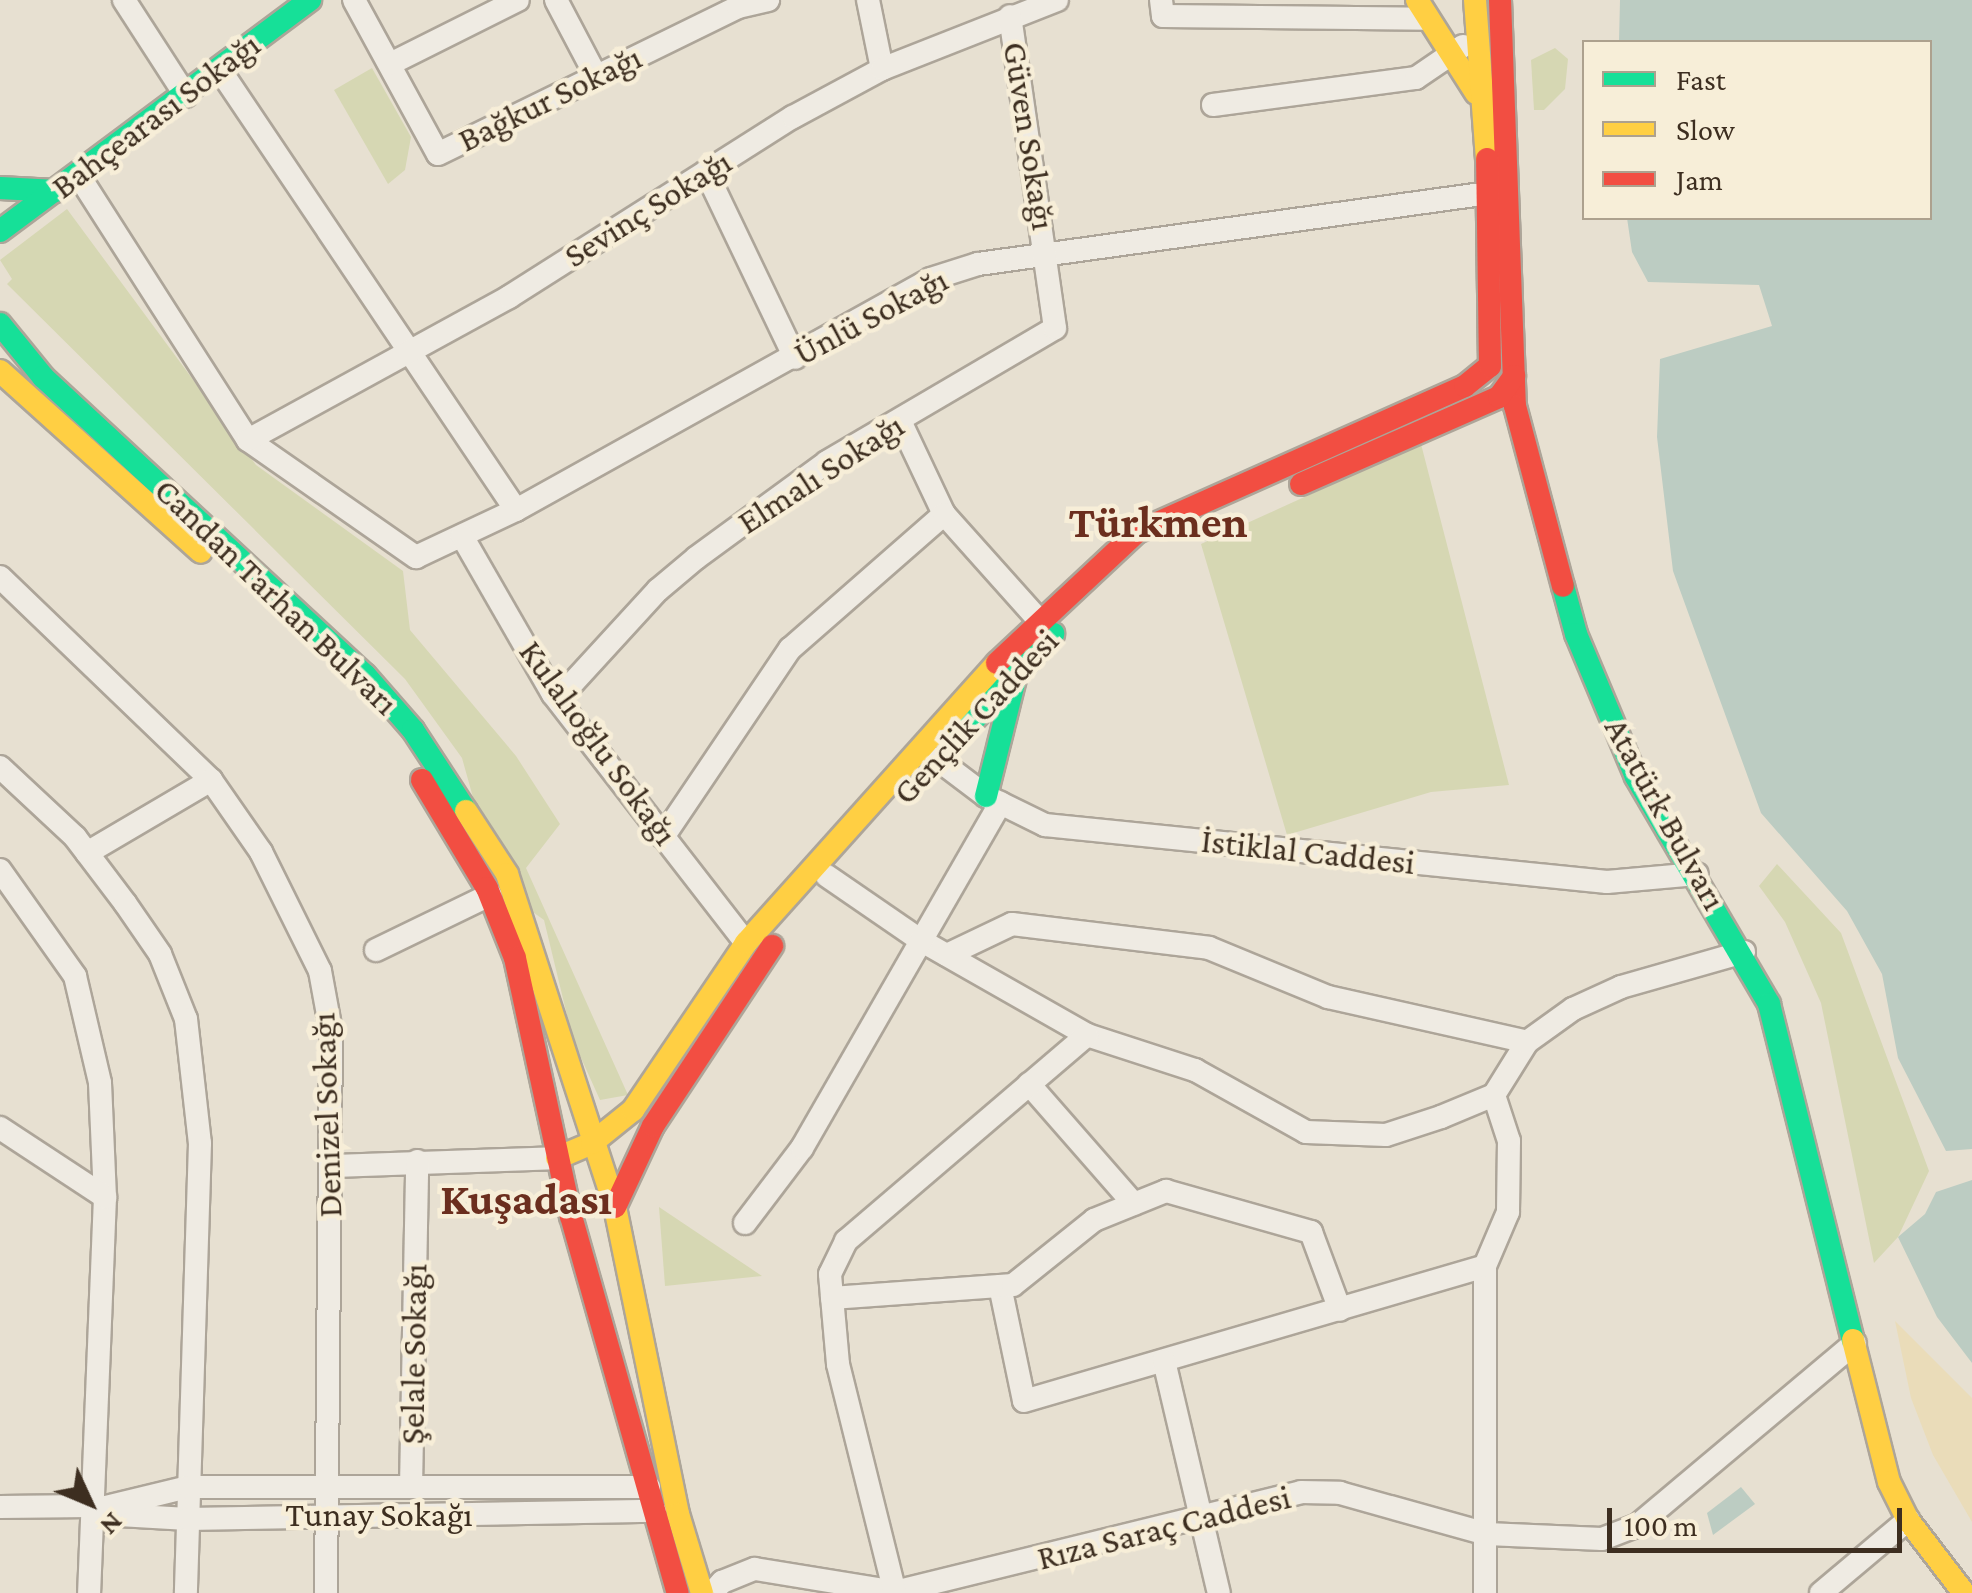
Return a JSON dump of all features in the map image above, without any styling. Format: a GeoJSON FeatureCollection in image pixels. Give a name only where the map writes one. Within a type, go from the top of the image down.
{"type":"FeatureCollection","features":[{"type":"Feature","properties":{"kind":"main road","name":"Bahçearası Sokağı"},"geometry":{"type":"LineString","coordinates":[[0,231],[79,176],[310,0]]}},
{"type":"Feature","properties":{"kind":"main road"},"geometry":{"type":"LineString","coordinates":[[1471,382],[1490,366],[1492,352],[1488,193],[1477,96],[1475,0]]}},
{"type":"Feature","properties":{"kind":"main road","name":"Atatürk Bulvarı"},"geometry":{"type":"LineString","coordinates":[[1500,0],[1506,394],[1576,634],[1607,714],[1636,777],[1744,952],[1770,1004],[1889,1482],[1908,1520],[1964,1593]]}},
{"type":"Feature","properties":{"kind":"main road"},"geometry":{"type":"LineString","coordinates":[[1422,10],[1504,134]]}},
{"type":"Feature","properties":{"kind":"main road"},"geometry":{"type":"LineString","coordinates":[[0,188],[56,191]]}},
{"type":"Feature","properties":{"kind":"main road","name":"Candan Tarhan Bulvarı"},"geometry":{"type":"LineString","coordinates":[[0,324],[43,377],[366,675],[413,730],[506,874],[615,1207],[678,1514],[702,1593]]}},
{"type":"Feature","properties":{"kind":"main road","name":"Candan Tarhan Bulvarı"},"geometry":{"type":"LineString","coordinates":[[0,370],[351,687],[394,738],[490,895],[515,958],[571,1216],[678,1593]]}},
{"type":"Feature","properties":{"kind":"main road"},"geometry":{"type":"LineString","coordinates":[[1471,382],[1494,383],[1506,394]]}},
{"type":"Feature","properties":{"kind":"main road","name":"Gençlik Caddesi"},"geometry":{"type":"LineString","coordinates":[[557,1158],[592,1143],[633,1110],[746,943],[928,752],[1038,619],[1137,532],[1471,382]]}},
{"type":"Feature","properties":{"kind":"main road","name":"Gençlik Caddesi"},"geometry":{"type":"LineString","coordinates":[[928,752],[1016,677],[1052,635],[1150,549],[1506,394]]}},
{"type":"Feature","properties":{"kind":"main road"},"geometry":{"type":"LineString","coordinates":[[993,800],[1016,677]]}},
{"type":"Feature","properties":{"kind":"main road","name":"Gençlik Caddesi"},"geometry":{"type":"LineString","coordinates":[[615,1207],[652,1126],[819,870]]}},
{"type":"Feature","properties":{"kind":"main road"},"geometry":{"type":"LineString","coordinates":[[571,1216],[615,1207]]}},
{"type":"Feature","properties":{"kind":"street"},"geometry":{"type":"LineString","coordinates":[[124,0],[186,96]]}},
{"type":"Feature","properties":{"kind":"street","name":"Bağkur Sokağı"},"geometry":{"type":"LineString","coordinates":[[354,0],[438,154],[738,7],[768,0]]}},
{"type":"Feature","properties":{"kind":"street"},"geometry":{"type":"LineString","coordinates":[[390,64],[518,0]]}},
{"type":"Feature","properties":{"kind":"street"},"geometry":{"type":"LineString","coordinates":[[556,0],[596,76]]}},
{"type":"Feature","properties":{"kind":"street"},"geometry":{"type":"LineString","coordinates":[[868,0],[882,69]]}},
{"type":"Feature","properties":{"kind":"street","name":"Sevinç Sokağı"},"geometry":{"type":"LineString","coordinates":[[248,440],[509,298],[706,172],[882,69],[1057,0]]}},
{"type":"Feature","properties":{"kind":"street"},"geometry":{"type":"LineString","coordinates":[[1161,0],[1162,16],[1422,10]]}},
{"type":"Feature","properties":{"kind":"street","name":"Güven Sokağı"},"geometry":{"type":"LineString","coordinates":[[1010,16],[1049,256]]}},
{"type":"Feature","properties":{"kind":"street"},"geometry":{"type":"LineString","coordinates":[[1213,105],[1416,78],[1474,40],[1498,39]]}},
{"type":"Feature","properties":{"kind":"street"},"geometry":{"type":"LineString","coordinates":[[220,70],[516,510]]}},
{"type":"Feature","properties":{"kind":"street"},"geometry":{"type":"LineString","coordinates":[[706,172],[794,358]]}},
{"type":"Feature","properties":{"kind":"street"},"geometry":{"type":"LineString","coordinates":[[79,176],[248,440]]}},
{"type":"Feature","properties":{"kind":"street","name":"Ünlü Sokağı"},"geometry":{"type":"LineString","coordinates":[[248,440],[416,557],[516,510],[930,279],[978,264],[1488,193]]}},
{"type":"Feature","properties":{"kind":"street","name":"Elmalı Sokağı"},"geometry":{"type":"LineString","coordinates":[[558,699],[696,558],[827,462],[1055,328],[1049,256]]}},
{"type":"Feature","properties":{"kind":"street"},"geometry":{"type":"LineString","coordinates":[[900,422],[944,514],[1038,619]]}},
{"type":"Feature","properties":{"kind":"street"},"geometry":{"type":"LineString","coordinates":[[664,837],[790,649],[944,514]]}},
{"type":"Feature","properties":{"kind":"street","name":"Kulalıoğlu Sokağı"},"geometry":{"type":"LineString","coordinates":[[462,536],[558,699],[746,943]]}},
{"type":"Feature","properties":{"kind":"street","name":"Denizel Sokağı"},"geometry":{"type":"LineString","coordinates":[[0,577],[211,780],[260,852],[320,971],[330,1032],[326,1593]]}},
{"type":"Feature","properties":{"kind":"street","name":"İstiklal Caddesi"},"geometry":{"type":"LineString","coordinates":[[928,752],[993,800],[1045,825],[1607,882],[1697,874]]}},
{"type":"Feature","properties":{"kind":"street"},"geometry":{"type":"LineString","coordinates":[[0,767],[88,853],[160,954],[186,1019],[200,1143],[186,1593]]}},
{"type":"Feature","properties":{"kind":"street"},"geometry":{"type":"LineString","coordinates":[[88,853],[211,780]]}},
{"type":"Feature","properties":{"kind":"street"},"geometry":{"type":"LineString","coordinates":[[745,1223],[802,1148],[920,940],[993,800]]}},
{"type":"Feature","properties":{"kind":"street"},"geometry":{"type":"LineString","coordinates":[[0,870],[75,976],[100,1083],[106,1197],[98,1506],[88,1593]]}},
{"type":"Feature","properties":{"kind":"street"},"geometry":{"type":"LineString","coordinates":[[819,870],[920,940],[1087,1035],[1194,1070],[1306,1132],[1386,1135],[1494,1095],[1527,1042],[1621,986],[1744,952]]}},
{"type":"Feature","properties":{"kind":"street"},"geometry":{"type":"LineString","coordinates":[[376,950],[490,895]]}},
{"type":"Feature","properties":{"kind":"street"},"geometry":{"type":"LineString","coordinates":[[947,955],[1012,924],[1208,948],[1328,997],[1527,1042]]}},
{"type":"Feature","properties":{"kind":"street"},"geometry":{"type":"LineString","coordinates":[[895,1593],[838,1364],[830,1274],[846,1241],[1087,1035]]}},
{"type":"Feature","properties":{"kind":"street"},"geometry":{"type":"LineString","coordinates":[[1029,1084],[1134,1204]]}},
{"type":"Feature","properties":{"kind":"street"},"geometry":{"type":"LineString","coordinates":[[1485,1593],[1485,1266],[1508,1212],[1509,1141],[1494,1095]]}},
{"type":"Feature","properties":{"kind":"street"},"geometry":{"type":"LineString","coordinates":[[0,1128],[106,1197]]}},
{"type":"Feature","properties":{"kind":"street"},"geometry":{"type":"LineString","coordinates":[[331,1166],[557,1158]]}},
{"type":"Feature","properties":{"kind":"street","name":"Şelale Sokağı"},"geometry":{"type":"LineString","coordinates":[[411,1487],[418,1161]]}},
{"type":"Feature","properties":{"kind":"street"},"geometry":{"type":"LineString","coordinates":[[832,1298],[1014,1285],[1094,1220],[1166,1191],[1311,1232],[1340,1310]]}},
{"type":"Feature","properties":{"kind":"street"},"geometry":{"type":"LineString","coordinates":[[1000,1286],[1024,1401],[1485,1266]]}},
{"type":"Feature","properties":{"kind":"street","name":"Rıza Saraç Caddesi"},"geometry":{"type":"LineString","coordinates":[[712,1593],[722,1582],[754,1569],[895,1593],[1301,1492],[1340,1493],[1487,1534],[1602,1539],[1638,1525],[1855,1343]]}},
{"type":"Feature","properties":{"kind":"street"},"geometry":{"type":"LineString","coordinates":[[1164,1361],[1219,1593]]}},
{"type":"Feature","properties":{"kind":"street","name":"Tunay Sokağı"},"geometry":{"type":"LineString","coordinates":[[98,1506],[188,1487],[649,1487]]}},
{"type":"Feature","properties":{"kind":"street"},"geometry":{"type":"LineString","coordinates":[[0,1507],[98,1506]]}},
{"type":"Feature","properties":{"kind":"street","name":"Tunay Sokağı"},"geometry":{"type":"LineString","coordinates":[[98,1506],[118,1516],[188,1519],[326,1512],[655,1510]]}},
{"type":"Feature","properties":{"kind":"street"},"geometry":{"type":"LineString","coordinates":[[1821,1593],[1908,1520]]}},
{"type":"Feature","properties":{"kind":"green space"},"geometry":{"type":"Polygon","coordinates":[[[1555,48],[1568,59],[1565,89],[1544,110],[1534,110],[1531,60],[1555,48]]]}},
{"type":"Feature","properties":{"kind":"green space"},"geometry":{"type":"Polygon","coordinates":[[[372,68],[411,137],[405,170],[388,184],[334,90],[372,68]]]}},
{"type":"Feature","properties":{"kind":"green space"},"geometry":{"type":"Polygon","coordinates":[[[67,209],[256,465],[403,571],[410,630],[516,756],[560,824],[526,868],[628,1095],[600,1100],[573,1040],[544,920],[516,900],[483,833],[462,758],[405,679],[7,284],[12,279],[0,260],[67,209]]]}},
{"type":"Feature","properties":{"kind":"green space"},"geometry":{"type":"Polygon","coordinates":[[[1421,444],[1509,785],[1431,792],[1287,835],[1201,544],[1421,444]]]}},
{"type":"Feature","properties":{"kind":"green space"},"geometry":{"type":"Polygon","coordinates":[[[1777,864],[1841,933],[1929,1171],[1898,1237],[1874,1263],[1821,1003],[1785,922],[1759,886],[1777,864]]]}},
{"type":"Feature","properties":{"kind":"green space"},"geometry":{"type":"Polygon","coordinates":[[[659,1207],[762,1276],[665,1286],[659,1207]]]}},
{"type":"Feature","properties":{"kind":"sand"},"geometry":{"type":"Polygon","coordinates":[[[1895,1321],[1972,1398],[1972,1522],[1933,1455],[1911,1398],[1895,1321]]]}},
{"type":"Feature","properties":{"kind":"shaded area"},"geometry":{"type":"Polygon","coordinates":[[[1620,0],[1972,0],[1972,1149],[1946,1151],[1898,1058],[1882,974],[1847,911],[1761,813],[1673,571],[1657,437],[1660,359],[1772,326],[1759,285],[1648,282],[1632,252],[1627,220],[1932,220],[1932,40],[1619,40],[1620,0]]]}},
{"type":"Feature","properties":{"kind":"shaded area"},"geometry":{"type":"Polygon","coordinates":[[[1972,1180],[1972,1363],[1937,1317],[1898,1237],[1925,1214],[1936,1192],[1972,1180]]]}},
{"type":"Feature","properties":{"kind":"shaded area"},"geometry":{"type":"Polygon","coordinates":[[[1741,1487],[1755,1504],[1713,1535],[1707,1513],[1741,1487]]]}},
{"type":"Feature","properties":{"kind":"traffic: fast"},"geometry":{"type":"LineString","coordinates":[[0,231],[310,0]]}},
{"type":"Feature","properties":{"kind":"traffic: fast"},"geometry":{"type":"LineString","coordinates":[[0,188],[56,191]]}},
{"type":"Feature","properties":{"kind":"traffic: fast"},"geometry":{"type":"LineString","coordinates":[[0,324],[43,377],[365,675],[413,730],[466,811]]}},
{"type":"Feature","properties":{"kind":"traffic: fast"},"geometry":{"type":"LineString","coordinates":[[1563,586],[1576,634],[1636,777],[1769,1004],[1853,1340]]}},
{"type":"Feature","properties":{"kind":"traffic: fast"},"geometry":{"type":"LineString","coordinates":[[957,738],[1053,634]]}},
{"type":"Feature","properties":{"kind":"traffic: fast"},"geometry":{"type":"LineString","coordinates":[[986,796],[1015,679]]}},
{"type":"Feature","properties":{"kind":"traffic: slow"},"geometry":{"type":"LineString","coordinates":[[1417,0],[1476,93]]}},
{"type":"Feature","properties":{"kind":"traffic: slow"},"geometry":{"type":"LineString","coordinates":[[1475,0],[1487,159]]}},
{"type":"Feature","properties":{"kind":"traffic: slow"},"geometry":{"type":"LineString","coordinates":[[0,371],[201,552]]}},
{"type":"Feature","properties":{"kind":"traffic: slow"},"geometry":{"type":"LineString","coordinates":[[557,1158],[592,1143],[633,1110],[746,943],[997,663]]}},
{"type":"Feature","properties":{"kind":"traffic: slow"},"geometry":{"type":"LineString","coordinates":[[466,811],[507,874],[615,1207],[678,1514],[702,1593]]}},
{"type":"Feature","properties":{"kind":"traffic: slow"},"geometry":{"type":"LineString","coordinates":[[1853,1340],[1889,1482],[1908,1520],[1964,1593]]}},
{"type":"Feature","properties":{"kind":"traffic: jam"},"geometry":{"type":"LineString","coordinates":[[1500,0],[1515,406],[1563,586]]}},
{"type":"Feature","properties":{"kind":"traffic: jam"},"geometry":{"type":"LineString","coordinates":[[997,663],[1137,532],[1465,386],[1490,366],[1487,159]]}},
{"type":"Feature","properties":{"kind":"traffic: jam"},"geometry":{"type":"LineString","coordinates":[[1301,484],[1499,397],[1514,376]]}},
{"type":"Feature","properties":{"kind":"traffic: jam"},"geometry":{"type":"LineString","coordinates":[[422,780],[487,888],[515,958],[571,1216],[678,1593]]}},
{"type":"Feature","properties":{"kind":"traffic: jam"},"geometry":{"type":"LineString","coordinates":[[615,1207],[653,1126],[772,946]]}},
{"type":"Feature","properties":{"kind":"district","name":"Türkmen"},"geometry":{"type":"Point","coordinates":[1158,523]}},
{"type":"Feature","properties":{"kind":"district","name":"Kuşadası"},"geometry":{"type":"Point","coordinates":[526,1200]}}]}
